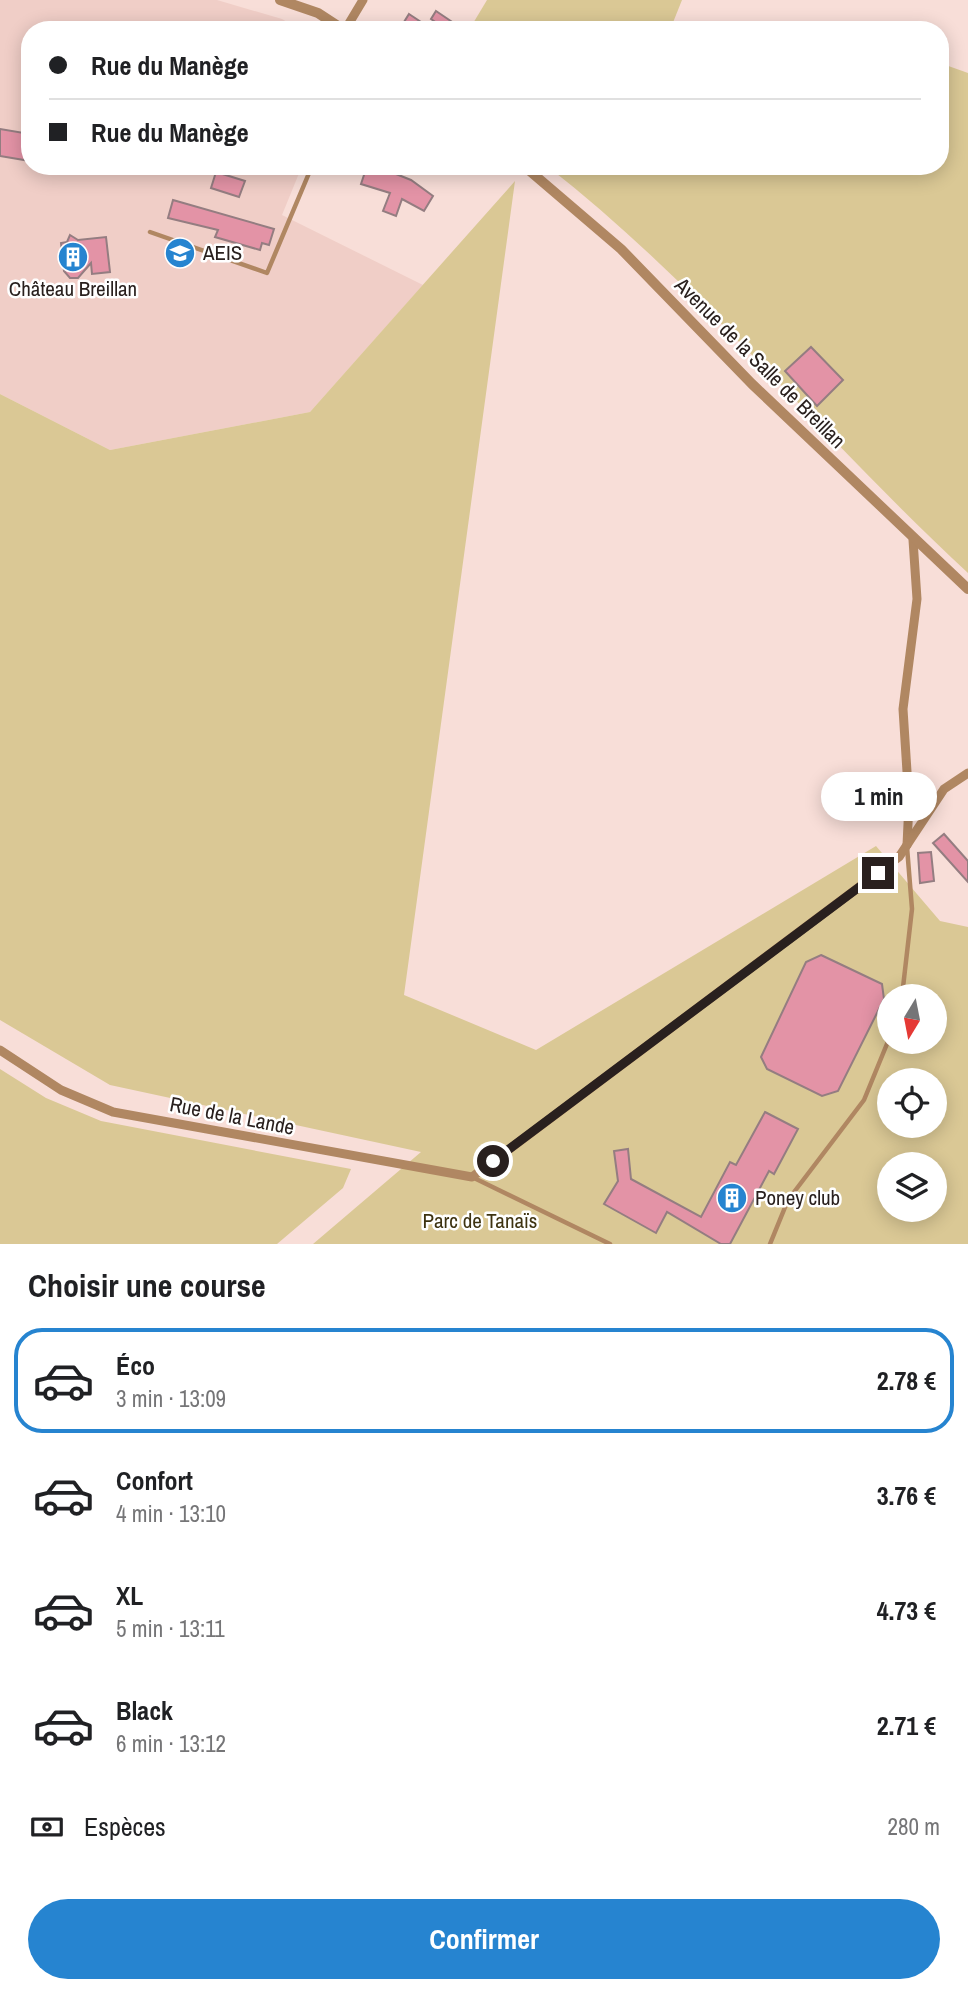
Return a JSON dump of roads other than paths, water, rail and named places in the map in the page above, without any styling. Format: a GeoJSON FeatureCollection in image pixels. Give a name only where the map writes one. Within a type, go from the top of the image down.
{"type":"FeatureCollection","features":[{"type":"Feature","properties":{"kind":"street"},"geometry":{"type":"LineString","coordinates":[[280,0],[318,13],[330,21]]}},
{"type":"Feature","properties":{"kind":"street"},"geometry":{"type":"LineString","coordinates":[[350,21],[363,0]]}},
{"type":"Feature","properties":{"kind":"street","name":"Avenue de la Salle de Breillan"},"geometry":{"type":"LineString","coordinates":[[535,175],[621,249],[752,384],[913,540],[968,589]]}},
{"type":"Feature","properties":{"kind":"street"},"geometry":{"type":"LineString","coordinates":[[907,846],[909,803],[903,709],[917,599],[913,540]]}},
{"type":"Feature","properties":{"kind":"street"},"geometry":{"type":"LineString","coordinates":[[472,1177],[900,857],[944,789],[968,773]]}},
{"type":"Feature","properties":{"kind":"street","name":"Rue de la Lande"},"geometry":{"type":"LineString","coordinates":[[0,1050],[61,1090],[113,1112],[472,1177]]}},
{"type":"Feature","properties":{"kind":"lane"},"geometry":{"type":"LineString","coordinates":[[150,232],[267,273],[308,175]]}},
{"type":"Feature","properties":{"kind":"lane"},"geometry":{"type":"LineString","coordinates":[[903,984],[912,909],[907,846]]}},
{"type":"Feature","properties":{"kind":"lane"},"geometry":{"type":"LineString","coordinates":[[770,1244],[788,1200],[864,1100],[883,1054]]}},
{"type":"Feature","properties":{"kind":"lane"},"geometry":{"type":"LineString","coordinates":[[472,1177],[610,1244]]}},
{"type":"Feature","properties":{"kind":"place","name":"AEIS"},"geometry":{"type":"Point","coordinates":[180,253]}},
{"type":"Feature","properties":{"kind":"place","name":"Château Breillan"},"geometry":{"type":"Point","coordinates":[73,257]}},
{"type":"Feature","properties":{"kind":"place","name":"Poney club"},"geometry":{"type":"Point","coordinates":[732,1198]}},
{"type":"Feature","properties":{"kind":"park label","name":"Parc de Tanaïs"},"geometry":{"type":"Point","coordinates":[480,1221]}}]}
